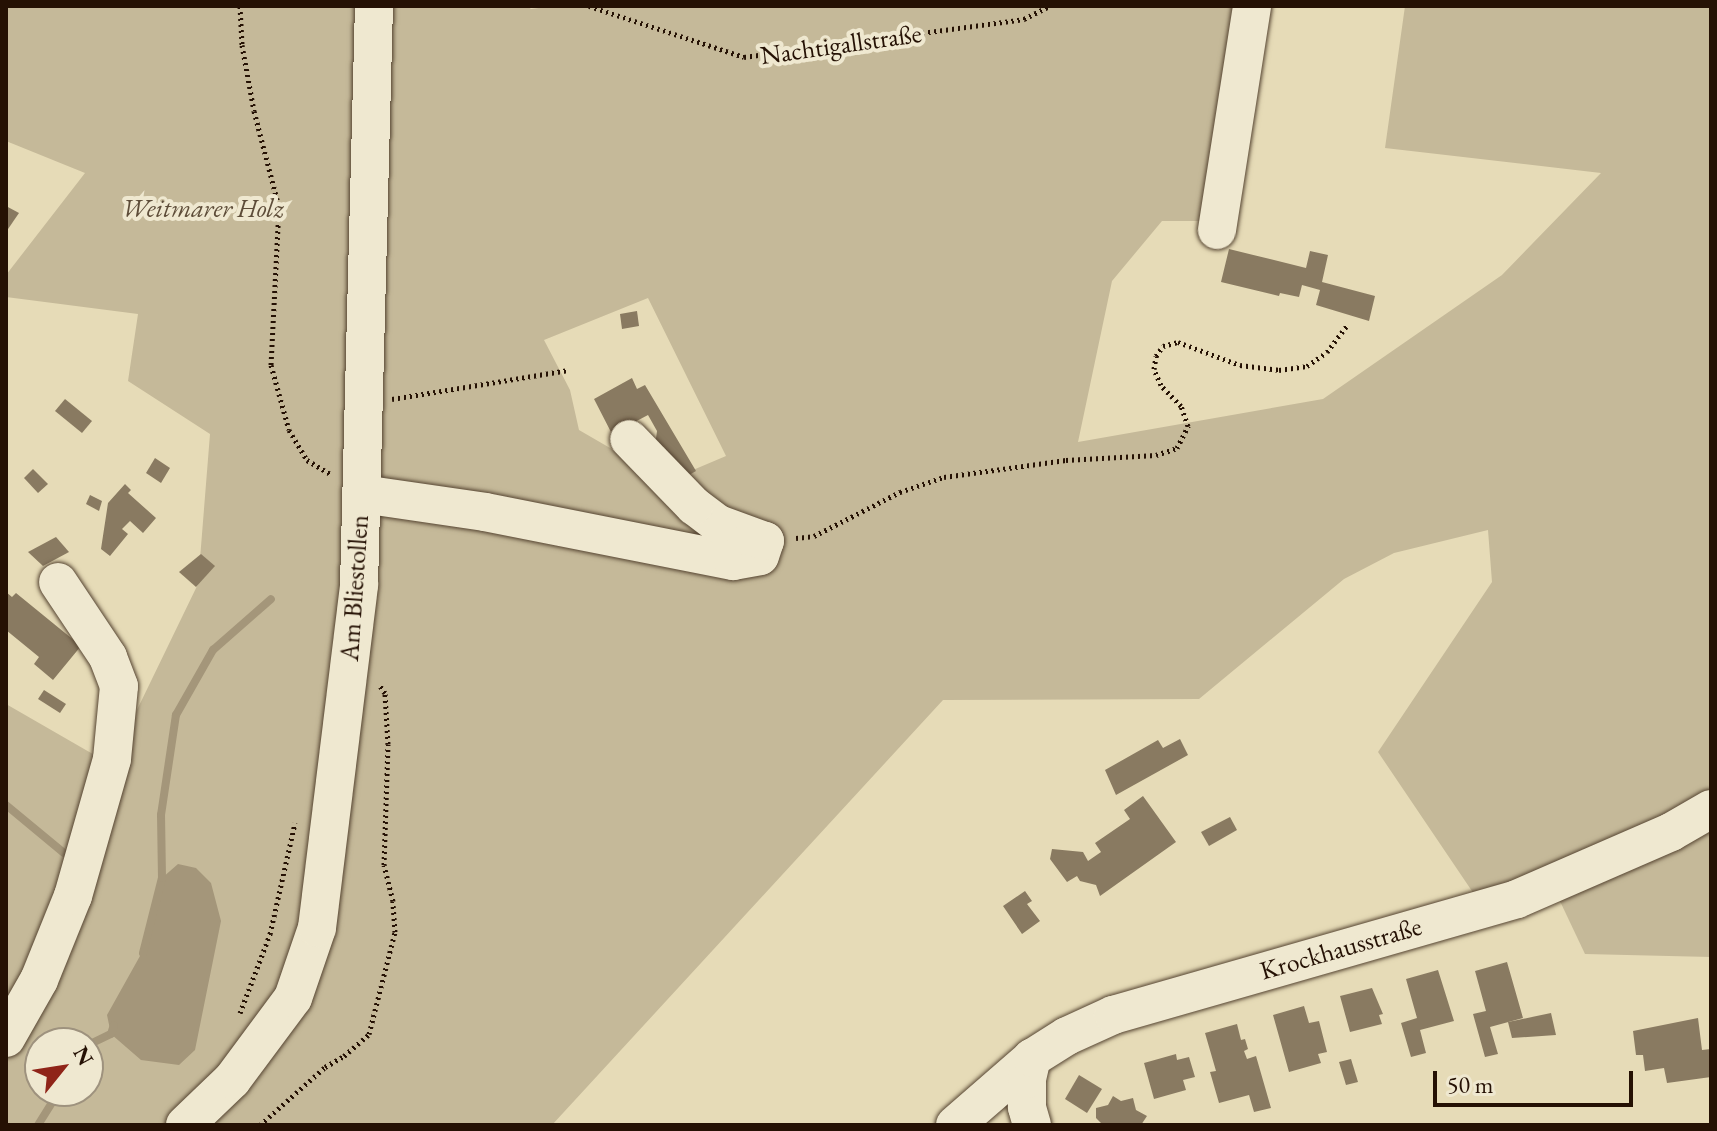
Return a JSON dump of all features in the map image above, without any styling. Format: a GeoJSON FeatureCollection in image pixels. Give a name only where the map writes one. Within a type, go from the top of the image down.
{"type":"FeatureCollection","features":[{"type":"Feature","properties":{"kind":"street","name":"Am Bliestollen"},"geometry":{"type":"LineString","coordinates":[[185,1125],[232,1080],[293,998],[317,928],[359,585],[349,485],[364,403],[374,6]]}},
{"type":"Feature","properties":{"kind":"street"},"geometry":{"type":"LineString","coordinates":[[1217,230],[1252,6]]}},
{"type":"Feature","properties":{"kind":"street"},"geometry":{"type":"LineString","coordinates":[[349,485],[733,561],[760,556],[765,541],[718,524],[629,439]]}},
{"type":"Feature","properties":{"kind":"street"},"geometry":{"type":"LineString","coordinates":[[6,1038],[39,980],[73,896],[112,759],[119,686],[108,657],[58,582]]}},
{"type":"Feature","properties":{"kind":"street","name":"Krockhausstraße"},"geometry":{"type":"LineString","coordinates":[[955,1125],[1032,1058],[1067,1036],[1113,1015],[1517,899],[1671,832],[1711,809]]}},
{"type":"Feature","properties":{"kind":"street"},"geometry":{"type":"LineString","coordinates":[[1032,1058],[1027,1079],[1032,1125]]}},
{"type":"Feature","properties":{"kind":"path"},"geometry":{"type":"LineString","coordinates":[[240,6],[242,45],[251,98],[279,207],[271,365],[289,430],[307,460],[349,485]]}},
{"type":"Feature","properties":{"kind":"path","name":"Nachtigallstraße"},"geometry":{"type":"LineString","coordinates":[[589,6],[744,57],[1024,19],[1049,6]]}},
{"type":"Feature","properties":{"kind":"path"},"geometry":{"type":"LineString","coordinates":[[765,541],[814,536],[900,492],[944,477],[1066,460],[1156,455],[1177,448],[1188,426],[1181,406],[1161,385],[1154,369],[1156,356],[1163,346],[1178,342],[1240,365],[1279,370],[1307,366],[1327,352],[1348,324]]}},
{"type":"Feature","properties":{"kind":"path"},"geometry":{"type":"LineString","coordinates":[[364,403],[569,370]]}},
{"type":"Feature","properties":{"kind":"path"},"geometry":{"type":"LineString","coordinates":[[337,464],[349,485]]}},
{"type":"Feature","properties":{"kind":"path"},"geometry":{"type":"LineString","coordinates":[[260,1125],[325,1067],[344,1056],[369,1034],[395,932],[393,901],[384,865],[388,744],[385,693],[376,679],[350,667]]}},
{"type":"Feature","properties":{"kind":"path"},"geometry":{"type":"LineString","coordinates":[[239,1016],[270,934],[298,810]]}},
{"type":"Feature","properties":{"kind":"green space","name":"Weitmarer Holz"},"geometry":{"type":"Polygon","coordinates":[[[6,6],[362,6],[390,99],[392,6],[527,6],[531,9],[554,6],[1244,6],[1210,221],[1162,221],[1112,281],[1078,442],[1323,399],[1502,275],[1601,173],[1385,148],[1405,6],[1711,6],[1711,794],[1478,900],[1378,752],[1492,582],[1488,530],[1394,553],[1344,579],[1199,699],[943,700],[552,1125],[6,1125],[6,704],[98,757],[120,745],[198,584],[210,434],[128,381],[138,314],[6,297],[6,275],[85,173],[6,141],[6,6]],[[648,298],[544,340],[570,390],[579,430],[667,481],[726,456],[648,298]]]}},
{"type":"Feature","properties":{"kind":"green space"},"geometry":{"type":"Polygon","coordinates":[[[1711,823],[1711,957],[1585,954],[1558,897],[1711,823]]]}},
{"type":"Feature","properties":{"kind":"shaded area"},"geometry":{"type":"Polygon","coordinates":[[[178,864],[196,868],[211,883],[221,921],[195,1050],[179,1065],[141,1060],[111,1034],[107,1015],[145,947],[162,878],[178,864]]]}},
{"type":"Feature","properties":{"kind":"building"},"geometry":{"type":"Polygon","coordinates":[[[6,206],[19,213],[6,232],[6,206]]]}},
{"type":"Feature","properties":{"kind":"building"},"geometry":{"type":"Polygon","coordinates":[[[1229,249],[1306,268],[1310,251],[1328,255],[1322,282],[1375,296],[1369,321],[1316,305],[1320,290],[1302,285],[1299,297],[1280,293],[1279,296],[1221,282],[1229,249]]]}},
{"type":"Feature","properties":{"kind":"building"},"geometry":{"type":"Polygon","coordinates":[[[637,311],[639,326],[622,329],[620,314],[637,311]]]}},
{"type":"Feature","properties":{"kind":"building"},"geometry":{"type":"Polygon","coordinates":[[[632,378],[637,389],[645,385],[696,471],[684,478],[664,447],[655,446],[657,431],[648,415],[612,434],[594,399],[632,378]]]}},
{"type":"Feature","properties":{"kind":"building"},"geometry":{"type":"Polygon","coordinates":[[[65,399],[92,421],[82,433],[55,411],[65,399]]]}},
{"type":"Feature","properties":{"kind":"building"},"geometry":{"type":"Polygon","coordinates":[[[155,458],[170,468],[161,483],[146,473],[155,458]]]}},
{"type":"Feature","properties":{"kind":"building"},"geometry":{"type":"Polygon","coordinates":[[[33,469],[48,484],[38,493],[24,478],[33,469]]]}},
{"type":"Feature","properties":{"kind":"building"},"geometry":{"type":"Polygon","coordinates":[[[125,484],[131,490],[128,493],[156,518],[143,533],[130,521],[122,529],[128,534],[110,556],[101,549],[108,503],[125,484]]]}},
{"type":"Feature","properties":{"kind":"building"},"geometry":{"type":"Polygon","coordinates":[[[90,495],[102,501],[99,511],[86,504],[90,495]]]}},
{"type":"Feature","properties":{"kind":"building"},"geometry":{"type":"Polygon","coordinates":[[[56,537],[69,552],[43,566],[28,552],[56,537]]]}},
{"type":"Feature","properties":{"kind":"building"},"geometry":{"type":"Polygon","coordinates":[[[201,554],[215,566],[196,587],[179,572],[201,554]]]}},
{"type":"Feature","properties":{"kind":"building"},"geometry":{"type":"Polygon","coordinates":[[[6,592],[12,597],[16,593],[81,646],[53,680],[34,664],[39,657],[6,630],[6,592]]]}},
{"type":"Feature","properties":{"kind":"building"},"geometry":{"type":"Polygon","coordinates":[[[44,690],[66,704],[60,713],[38,699],[44,690]]]}},
{"type":"Feature","properties":{"kind":"building"},"geometry":{"type":"Polygon","coordinates":[[[1180,739],[1188,755],[1116,795],[1105,770],[1158,740],[1163,748],[1180,739]]]}},
{"type":"Feature","properties":{"kind":"building"},"geometry":{"type":"Polygon","coordinates":[[[1143,796],[1176,842],[1100,896],[1096,885],[1080,881],[1077,876],[1067,882],[1050,859],[1052,849],[1083,852],[1088,861],[1101,852],[1095,843],[1130,819],[1124,810],[1143,796]]]}},
{"type":"Feature","properties":{"kind":"building"},"geometry":{"type":"Polygon","coordinates":[[[1230,817],[1237,830],[1209,846],[1201,832],[1230,817]]]}},
{"type":"Feature","properties":{"kind":"building"},"geometry":{"type":"Polygon","coordinates":[[[1025,891],[1032,901],[1027,904],[1040,921],[1022,934],[1003,906],[1025,891]]]}},
{"type":"Feature","properties":{"kind":"building"},"geometry":{"type":"Polygon","coordinates":[[[1507,962],[1523,1018],[1490,1027],[1498,1054],[1485,1057],[1473,1014],[1486,1011],[1475,971],[1507,962]]]}},
{"type":"Feature","properties":{"kind":"building"},"geometry":{"type":"Polygon","coordinates":[[[1438,970],[1454,1021],[1420,1030],[1426,1053],[1411,1057],[1401,1023],[1417,1018],[1406,979],[1438,970]]]}},
{"type":"Feature","properties":{"kind":"building"},"geometry":{"type":"Polygon","coordinates":[[[1372,988],[1383,1014],[1379,1015],[1382,1024],[1350,1032],[1340,996],[1372,988]]]}},
{"type":"Feature","properties":{"kind":"building"},"geometry":{"type":"Polygon","coordinates":[[[1304,1006],[1309,1023],[1319,1021],[1327,1052],[1318,1054],[1321,1063],[1289,1072],[1273,1015],[1304,1006]]]}},
{"type":"Feature","properties":{"kind":"building"},"geometry":{"type":"Polygon","coordinates":[[[1551,1013],[1556,1035],[1512,1038],[1508,1022],[1551,1013]]]}},
{"type":"Feature","properties":{"kind":"building"},"geometry":{"type":"Polygon","coordinates":[[[1698,1018],[1702,1050],[1711,1049],[1711,1077],[1667,1083],[1664,1068],[1645,1071],[1643,1055],[1636,1055],[1633,1031],[1698,1018]]]}},
{"type":"Feature","properties":{"kind":"building"},"geometry":{"type":"Polygon","coordinates":[[[1237,1024],[1241,1040],[1245,1039],[1248,1049],[1244,1051],[1247,1059],[1256,1056],[1271,1108],[1254,1112],[1249,1095],[1219,1103],[1210,1072],[1216,1071],[1205,1033],[1237,1024]]]}},
{"type":"Feature","properties":{"kind":"building"},"geometry":{"type":"Polygon","coordinates":[[[1176,1054],[1177,1060],[1189,1057],[1195,1077],[1183,1080],[1186,1090],[1154,1099],[1144,1063],[1176,1054]]]}},
{"type":"Feature","properties":{"kind":"building"},"geometry":{"type":"Polygon","coordinates":[[[1351,1059],[1358,1082],[1346,1085],[1339,1062],[1351,1059]]]}},
{"type":"Feature","properties":{"kind":"building"},"geometry":{"type":"Polygon","coordinates":[[[1079,1075],[1102,1089],[1087,1113],[1065,1099],[1079,1075]]]}},
{"type":"Feature","properties":{"kind":"building"},"geometry":{"type":"Polygon","coordinates":[[[1113,1096],[1121,1101],[1133,1098],[1136,1110],[1147,1116],[1141,1125],[1103,1125],[1096,1118],[1096,1108],[1108,1105],[1113,1096]]]}},
{"type":"Feature","properties":{"kind":"waterway"},"geometry":{"type":"LineString","coordinates":[[143,953],[162,878],[161,815],[176,715],[213,650],[271,599]]}},
{"type":"Feature","properties":{"kind":"waterway"},"geometry":{"type":"LineString","coordinates":[[6,805],[64,853]]}},
{"type":"Feature","properties":{"kind":"waterway"},"geometry":{"type":"LineString","coordinates":[[104,1037],[111,1034],[114,1025]]}},
{"type":"Feature","properties":{"kind":"waterway"},"geometry":{"type":"LineString","coordinates":[[38,1125],[49,1107]]}}]}
